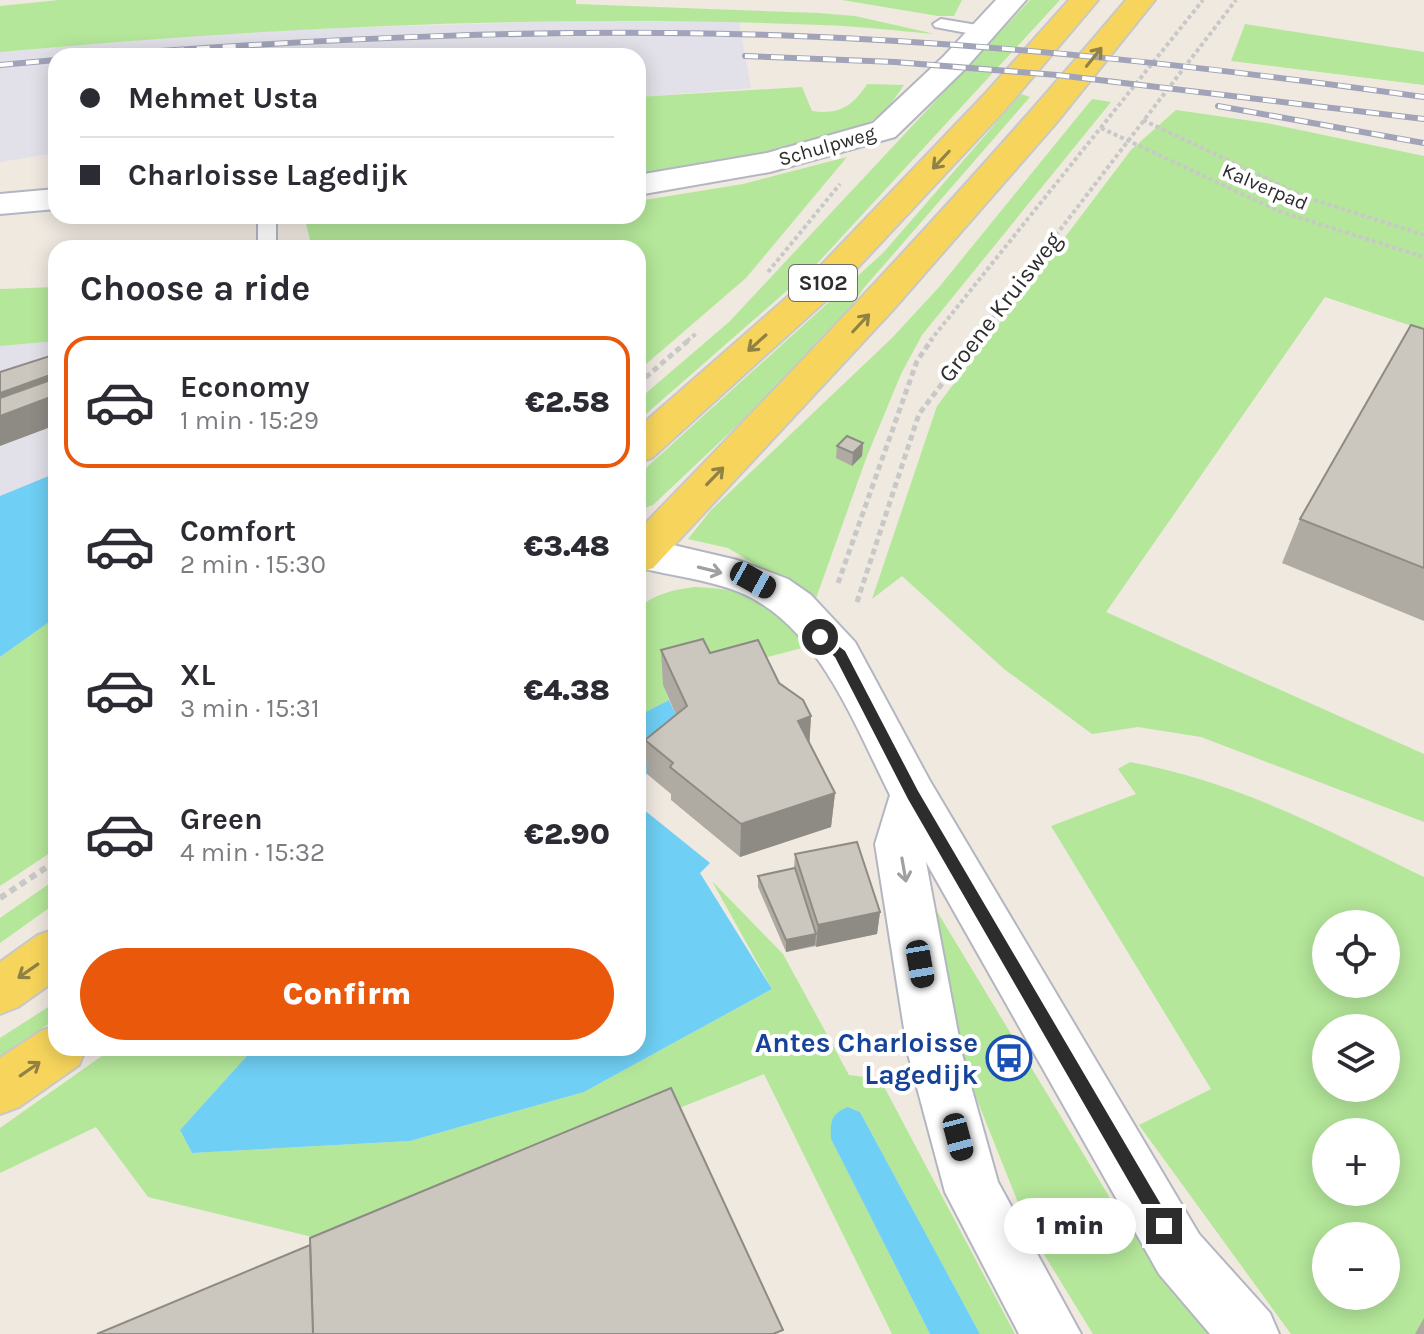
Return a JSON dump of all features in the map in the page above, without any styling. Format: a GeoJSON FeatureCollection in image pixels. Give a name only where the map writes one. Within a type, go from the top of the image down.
{"type":"FeatureCollection","features":[{"type":"Feature","properties":{"kind":"main road","name":"S102"},"geometry":{"type":"LineString","coordinates":[[646,442],[839,268],[994,103],[1084,0]]}},
{"type":"Feature","properties":{"kind":"main road","name":"S102"},"geometry":{"type":"LineString","coordinates":[[646,545],[879,303],[1046,115],[1141,0]]}},
{"type":"Feature","properties":{"kind":"main road"},"geometry":{"type":"LineString","coordinates":[[0,991],[48,957]]}},
{"type":"Feature","properties":{"kind":"main road"},"geometry":{"type":"LineString","coordinates":[[0,1089],[48,1056]]}},
{"type":"Feature","properties":{"kind":"street","name":"Schulpweg"},"geometry":{"type":"LineString","coordinates":[[646,184],[796,156],[884,130],[1012,0]]}},
{"type":"Feature","properties":{"kind":"street"},"geometry":{"type":"LineString","coordinates":[[0,204],[48,200]]}},
{"type":"Feature","properties":{"kind":"street"},"geometry":{"type":"LineString","coordinates":[[646,554],[753,580],[790,601],[830,646],[1179,1254],[1249,1334]]}},
{"type":"Feature","properties":{"kind":"street"},"geometry":{"type":"LineString","coordinates":[[913,795],[899,844],[935,1054],[973,1192],[1051,1334]]}},
{"type":"Feature","properties":{"kind":"lane"},"geometry":{"type":"LineString","coordinates":[[941,24],[983,31]]}},
{"type":"Feature","properties":{"kind":"path","name":"Groene Kruisweg"},"geometry":{"type":"LineString","coordinates":[[830,646],[848,549],[917,361],[1203,0]]}},
{"type":"Feature","properties":{"kind":"path","name":"Groene Kruisweg"},"geometry":{"type":"LineString","coordinates":[[830,646],[919,414],[1236,0]]}},
{"type":"Feature","properties":{"kind":"path","name":"Kalverpad"},"geometry":{"type":"LineString","coordinates":[[1143,120],[1305,197],[1424,235]]}},
{"type":"Feature","properties":{"kind":"path","name":"Kalverpad"},"geometry":{"type":"LineString","coordinates":[[1101,128],[1281,212],[1424,257]]}},
{"type":"Feature","properties":{"kind":"path"},"geometry":{"type":"LineString","coordinates":[[766,274],[884,130]]}},
{"type":"Feature","properties":{"kind":"path"},"geometry":{"type":"LineString","coordinates":[[646,377],[708,324]]}},
{"type":"Feature","properties":{"kind":"path"},"geometry":{"type":"LineString","coordinates":[[0,898],[48,866]]}},
{"type":"Feature","properties":{"kind":"shaded area"},"geometry":{"type":"Polygon","coordinates":[[[572,21],[739,22],[751,88],[646,96],[646,48],[48,48],[48,154],[0,162],[0,52],[247,31],[572,21]]]}},
{"type":"Feature","properties":{"kind":"shaded area"},"geometry":{"type":"Polygon","coordinates":[[[48,342],[48,476],[0,496],[0,346],[48,342]]]}},
{"type":"Feature","properties":{"kind":"green space"},"geometry":{"type":"Polygon","coordinates":[[[59,0],[576,0],[576,4],[855,16],[935,34],[835,26],[718,22],[512,22],[307,30],[0,52],[0,6],[59,0]]]}},
{"type":"Feature","properties":{"kind":"green space"},"geometry":{"type":"Polygon","coordinates":[[[842,0],[962,0],[954,16],[938,16],[842,0]]]}},
{"type":"Feature","properties":{"kind":"green space"},"geometry":{"type":"Polygon","coordinates":[[[1030,0],[1060,0],[814,267],[646,414],[646,393],[729,322],[1030,0]]]}},
{"type":"Feature","properties":{"kind":"green space"},"geometry":{"type":"Polygon","coordinates":[[[1245,24],[1424,52],[1424,85],[1231,61],[1245,24]]]}},
{"type":"Feature","properties":{"kind":"green space"},"geometry":{"type":"Polygon","coordinates":[[[867,84],[904,85],[888,108],[869,123],[715,165],[646,174],[646,97],[802,87],[812,111],[830,112],[856,98],[867,84]]]}},
{"type":"Feature","properties":{"kind":"green space"},"geometry":{"type":"Polygon","coordinates":[[[1021,94],[1030,97],[863,289],[830,338],[653,505],[646,508],[648,466],[883,253],[1021,94]]]}},
{"type":"Feature","properties":{"kind":"green space"},"geometry":{"type":"Polygon","coordinates":[[[1092,99],[1111,102],[922,335],[901,374],[867,456],[815,601],[728,548],[688,539],[711,510],[893,337],[940,286],[1092,99]]]}},
{"type":"Feature","properties":{"kind":"green space"},"geometry":{"type":"Polygon","coordinates":[[[1176,110],[1266,123],[1424,156],[1424,330],[1325,297],[1106,612],[1424,754],[1424,822],[1201,737],[1138,727],[1092,734],[1004,669],[902,576],[872,599],[937,406],[1131,150],[1176,110]]]}},
{"type":"Feature","properties":{"kind":"green space"},"geometry":{"type":"Polygon","coordinates":[[[847,157],[746,278],[646,364],[646,240],[310,240],[306,224],[646,224],[646,200],[743,184],[847,157]]]}},
{"type":"Feature","properties":{"kind":"green space"},"geometry":{"type":"Polygon","coordinates":[[[48,287],[48,342],[0,346],[0,289],[48,287]]]}},
{"type":"Feature","properties":{"kind":"green space"},"geometry":{"type":"Polygon","coordinates":[[[694,587],[719,589],[751,597],[792,628],[806,647],[663,684],[669,700],[646,712],[646,602],[694,587]]]}},
{"type":"Feature","properties":{"kind":"green space"},"geometry":{"type":"Polygon","coordinates":[[[48,623],[48,854],[0,886],[0,657],[48,623]]]}},
{"type":"Feature","properties":{"kind":"green space"},"geometry":{"type":"Polygon","coordinates":[[[1130,762],[1207,782],[1281,809],[1424,877],[1424,1334],[1291,1334],[1139,1125],[1211,1089],[1051,826],[1136,794],[1118,769],[1130,762]]]}},
{"type":"Feature","properties":{"kind":"green space"},"geometry":{"type":"Polygon","coordinates":[[[712,881],[783,954],[849,1075],[880,1079],[1015,1334],[980,1334],[860,1112],[848,1107],[831,1139],[930,1334],[892,1334],[764,1074],[341,1244],[148,1197],[96,1127],[0,1173],[0,1128],[102,1056],[247,1056],[180,1130],[192,1153],[410,1141],[584,1092],[772,989],[712,881]]]}},
{"type":"Feature","properties":{"kind":"green space"},"geometry":{"type":"Polygon","coordinates":[[[48,885],[48,909],[0,943],[0,918],[48,885]]]}},
{"type":"Feature","properties":{"kind":"green space"},"geometry":{"type":"Polygon","coordinates":[[[935,908],[1113,1203],[1215,1334],[1093,1334],[1029,1230],[962,1062],[935,908]]]}},
{"type":"Feature","properties":{"kind":"green space"},"geometry":{"type":"Polygon","coordinates":[[[48,1007],[48,1024],[0,1057],[0,1038],[48,1007]]]}},
{"type":"Feature","properties":{"kind":"water"},"geometry":{"type":"Polygon","coordinates":[[[48,476],[48,623],[0,657],[0,496],[48,476]]]}},
{"type":"Feature","properties":{"kind":"water"},"geometry":{"type":"Polygon","coordinates":[[[669,700],[688,741],[646,775],[646,712],[669,700]]]}},
{"type":"Feature","properties":{"kind":"water"},"geometry":{"type":"Polygon","coordinates":[[[646,811],[710,863],[700,873],[772,989],[584,1092],[410,1141],[192,1153],[180,1130],[247,1056],[646,1056],[646,811]]]}},
{"type":"Feature","properties":{"kind":"water"},"geometry":{"type":"Polygon","coordinates":[[[848,1107],[860,1112],[980,1334],[930,1334],[831,1139],[833,1119],[848,1107]]]}},
{"type":"Feature","properties":{"kind":"building"},"geometry":{"type":"Polygon","coordinates":[[[1411,325],[1424,329],[1424,568],[1300,519],[1411,325]]]}},
{"type":"Feature","properties":{"kind":"building"},"geometry":{"type":"Polygon","coordinates":[[[48,357],[48,376],[0,393],[0,372],[48,357]]]}},
{"type":"Feature","properties":{"kind":"building"},"geometry":{"type":"Polygon","coordinates":[[[48,381],[48,398],[0,416],[0,398],[48,381]]]}},
{"type":"Feature","properties":{"kind":"building"},"geometry":{"type":"Polygon","coordinates":[[[847,436],[863,443],[853,453],[837,446],[847,436]]]}},
{"type":"Feature","properties":{"kind":"building"},"geometry":{"type":"Polygon","coordinates":[[[703,639],[710,653],[758,640],[779,683],[803,700],[811,716],[798,721],[835,793],[741,824],[670,767],[673,763],[646,741],[687,706],[661,650],[703,639]]]}},
{"type":"Feature","properties":{"kind":"building"},"geometry":{"type":"Polygon","coordinates":[[[857,842],[880,912],[818,925],[795,854],[857,842]]]}},
{"type":"Feature","properties":{"kind":"building"},"geometry":{"type":"Polygon","coordinates":[[[795,868],[816,934],[786,940],[758,876],[795,868]]]}},
{"type":"Feature","properties":{"kind":"building"},"geometry":{"type":"Polygon","coordinates":[[[671,1088],[783,1330],[773,1334],[313,1334],[310,1238],[671,1088]]]}},
{"type":"Feature","properties":{"kind":"building"},"geometry":{"type":"Polygon","coordinates":[[[310,1245],[313,1334],[97,1334],[310,1245]]]}},
{"type":"Feature","properties":{"kind":"railway"},"geometry":{"type":"LineString","coordinates":[[210,48],[533,34],[797,36],[954,45],[1111,59],[1424,97]]}},
{"type":"Feature","properties":{"kind":"railway"},"geometry":{"type":"LineString","coordinates":[[745,56],[895,62],[1057,75],[1424,119]]}},
{"type":"Feature","properties":{"kind":"railway"},"geometry":{"type":"LineString","coordinates":[[0,65],[48,61]]}},
{"type":"Feature","properties":{"kind":"railway"},"geometry":{"type":"LineString","coordinates":[[1218,106],[1424,143]]}},
{"type":"Feature","properties":{"kind":"place","name":"Antes Charloisse Lagedijk"},"geometry":{"type":"Point","coordinates":[1009,1058]}},
{"type":"Feature","properties":{"kind":"route"},"geometry":{"type":"LineString","coordinates":[[820,637],[840,654],[913,795],[1164,1226]]}}]}
